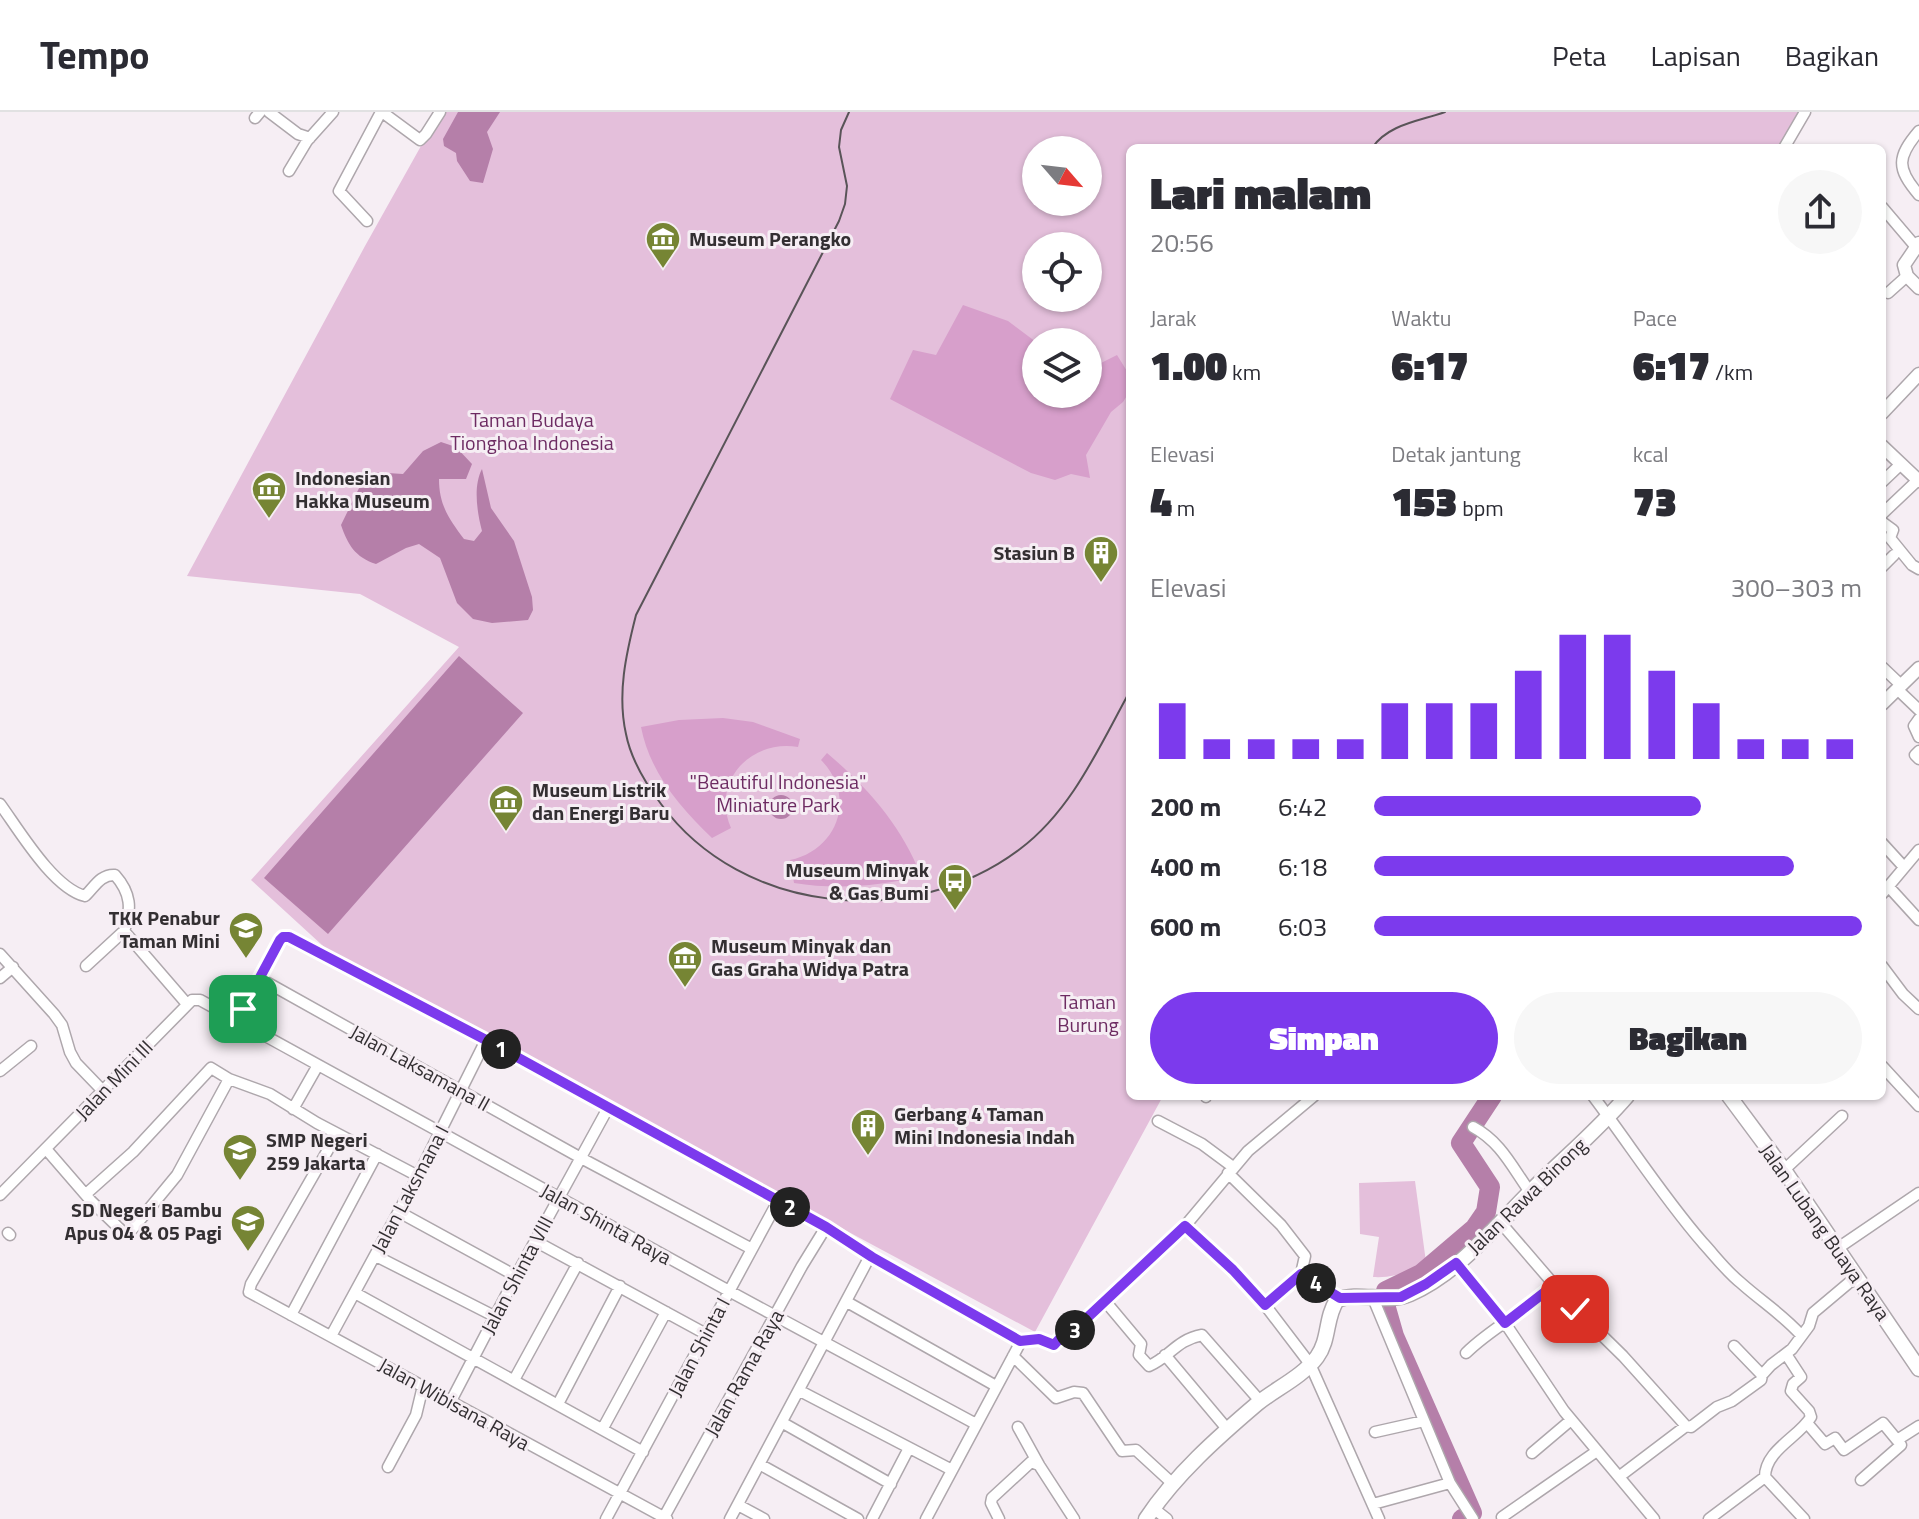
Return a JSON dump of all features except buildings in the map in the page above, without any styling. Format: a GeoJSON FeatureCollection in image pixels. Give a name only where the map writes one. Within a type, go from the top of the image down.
{"type":"FeatureCollection","features":[{"type":"Feature","properties":{"kind":"main road","name":"Jalan Rawa Binong"},"geometry":{"type":"LineString","coordinates":[[1340,1298],[1381,1298],[1413,1292],[1456,1263],[1501,1223],[1624,1100]]}},
{"type":"Feature","properties":{"kind":"main road","name":"Jalan Lubang Buaya Raya"},"geometry":{"type":"LineString","coordinates":[[1732,1100],[1784,1170],[1918,1366]]}},
{"type":"Feature","properties":{"kind":"main road"},"geometry":{"type":"LineString","coordinates":[[1150,1514],[1173,1484],[1228,1430],[1260,1401],[1310,1364],[1323,1347],[1329,1312],[1340,1298]]}},
{"type":"Feature","properties":{"kind":"street"},"geometry":{"type":"LineString","coordinates":[[269,112],[298,134],[310,138]]}},
{"type":"Feature","properties":{"kind":"street"},"geometry":{"type":"LineString","coordinates":[[289,171],[310,138],[333,112]]}},
{"type":"Feature","properties":{"kind":"street"},"geometry":{"type":"LineString","coordinates":[[367,221],[339,191],[381,112],[417,139],[422,139],[440,112]]}},
{"type":"Feature","properties":{"kind":"street"},"geometry":{"type":"LineString","coordinates":[[1786,144],[1805,112]]}},
{"type":"Feature","properties":{"kind":"street"},"geometry":{"type":"LineString","coordinates":[[1919,131],[1905,146],[1901,164],[1905,176],[1919,195]]}},
{"type":"Feature","properties":{"kind":"street"},"geometry":{"type":"LineString","coordinates":[[1886,211],[1917,245],[1904,265],[1907,276],[1919,288]]}},
{"type":"Feature","properties":{"kind":"street"},"geometry":{"type":"LineString","coordinates":[[1888,293],[1907,276]]}},
{"type":"Feature","properties":{"kind":"street"},"geometry":{"type":"LineString","coordinates":[[1886,409],[1919,374]]}},
{"type":"Feature","properties":{"kind":"street"},"geometry":{"type":"LineString","coordinates":[[1886,450],[1919,480],[1886,510]]}},
{"type":"Feature","properties":{"kind":"street"},"geometry":{"type":"LineString","coordinates":[[1886,478],[1901,464]]}},
{"type":"Feature","properties":{"kind":"street"},"geometry":{"type":"LineString","coordinates":[[1886,525],[1893,530],[1890,538],[1919,569]]}},
{"type":"Feature","properties":{"kind":"street"},"geometry":{"type":"LineString","coordinates":[[1886,563],[1894,555]]}},
{"type":"Feature","properties":{"kind":"street"},"geometry":{"type":"LineString","coordinates":[[1886,700],[1919,668]]}},
{"type":"Feature","properties":{"kind":"street"},"geometry":{"type":"LineString","coordinates":[[1886,672],[1919,710]]}},
{"type":"Feature","properties":{"kind":"street"},"geometry":{"type":"LineString","coordinates":[[1919,719],[1914,726],[1919,737]]}},
{"type":"Feature","properties":{"kind":"street"},"geometry":{"type":"LineString","coordinates":[[1919,751],[1915,755],[1919,759]]}},
{"type":"Feature","properties":{"kind":"street"},"geometry":{"type":"LineString","coordinates":[[0,804],[55,877],[82,897],[98,880],[109,874],[115,875],[125,889],[130,913],[124,931],[86,966]]}},
{"type":"Feature","properties":{"kind":"street"},"geometry":{"type":"LineString","coordinates":[[1886,847],[1903,866]]}},
{"type":"Feature","properties":{"kind":"street"},"geometry":{"type":"LineString","coordinates":[[1886,889],[1918,852]]}},
{"type":"Feature","properties":{"kind":"street"},"geometry":{"type":"LineString","coordinates":[[1886,891],[1919,920]]}},
{"type":"Feature","properties":{"kind":"street"},"geometry":{"type":"LineString","coordinates":[[124,931],[187,1004],[200,1000],[237,1020],[280,940],[289,937],[486,1040],[826,1227],[870,1256],[1019,1340],[1039,1339],[1054,1345],[1062,1336],[1072,1332],[1185,1226],[1231,1170],[1310,1100]]}},
{"type":"Feature","properties":{"kind":"street"},"geometry":{"type":"LineString","coordinates":[[0,954],[62,1025],[76,1063],[102,1090]]}},
{"type":"Feature","properties":{"kind":"street"},"geometry":{"type":"LineString","coordinates":[[0,978],[13,967]]}},
{"type":"Feature","properties":{"kind":"street"},"geometry":{"type":"LineString","coordinates":[[1886,971],[1919,1009]]}},
{"type":"Feature","properties":{"kind":"street","name":"Jalan Laksamana II"},"geometry":{"type":"LineString","coordinates":[[259,978],[581,1158],[752,1249]]}},
{"type":"Feature","properties":{"kind":"street","name":"Jalan Mini III"},"geometry":{"type":"LineString","coordinates":[[0,1195],[187,1004]]}},
{"type":"Feature","properties":{"kind":"street","name":"Jalan Shinta Raya"},"geometry":{"type":"LineString","coordinates":[[237,1020],[976,1424]]}},
{"type":"Feature","properties":{"kind":"street","name":"Jalan Laksmana I"},"geometry":{"type":"LineString","coordinates":[[331,1336],[418,1176],[486,1040]]}},
{"type":"Feature","properties":{"kind":"street"},"geometry":{"type":"LineString","coordinates":[[0,1071],[31,1046]]}},
{"type":"Feature","properties":{"kind":"street"},"geometry":{"type":"LineString","coordinates":[[293,1109],[318,1065]]}},
{"type":"Feature","properties":{"kind":"street"},"geometry":{"type":"LineString","coordinates":[[86,1194],[133,1152],[211,1068],[229,1079],[270,1094],[337,1134],[418,1176]]}},
{"type":"Feature","properties":{"kind":"street"},"geometry":{"type":"LineString","coordinates":[[1886,1070],[1919,1106]]}},
{"type":"Feature","properties":{"kind":"street"},"geometry":{"type":"LineString","coordinates":[[46,1149],[123,1232],[134,1229],[177,1175],[229,1079]]}},
{"type":"Feature","properties":{"kind":"street"},"geometry":{"type":"LineString","coordinates":[[1299,1100],[1304,1105]]}},
{"type":"Feature","properties":{"kind":"street"},"geometry":{"type":"LineString","coordinates":[[1596,1100],[1704,1244],[1740,1283],[1782,1314],[1801,1335]]}},
{"type":"Feature","properties":{"kind":"street","name":"Jalan Shinta VIII"},"geometry":{"type":"LineString","coordinates":[[451,1401],[608,1108]]}},
{"type":"Feature","properties":{"kind":"street"},"geometry":{"type":"LineString","coordinates":[[1784,1170],[1842,1116]]}},
{"type":"Feature","properties":{"kind":"street"},"geometry":{"type":"LineString","coordinates":[[1158,1121],[1209,1148],[1305,1256],[1301,1274],[1265,1305]]}},
{"type":"Feature","properties":{"kind":"street"},"geometry":{"type":"LineString","coordinates":[[1473,1127],[1497,1143],[1530,1192]]}},
{"type":"Feature","properties":{"kind":"street","name":"Jalan Wibisana Raya"},"geometry":{"type":"LineString","coordinates":[[337,1134],[249,1292],[665,1518]]}},
{"type":"Feature","properties":{"kind":"street"},"geometry":{"type":"LineString","coordinates":[[291,1315],[377,1154]]}},
{"type":"Feature","properties":{"kind":"street"},"geometry":{"type":"LineString","coordinates":[[1838,1248],[1919,1193]]}},
{"type":"Feature","properties":{"kind":"street","name":"Jalan Shinta I"},"geometry":{"type":"LineString","coordinates":[[606,1519],[778,1201]]}},
{"type":"Feature","properties":{"kind":"street"},"geometry":{"type":"LineString","coordinates":[[399,1212],[516,1276]]}},
{"type":"Feature","properties":{"kind":"street"},"geometry":{"type":"LineString","coordinates":[[1501,1223],[1554,1285],[1686,1426]]}},
{"type":"Feature","properties":{"kind":"street"},"geometry":{"type":"LineString","coordinates":[[1185,1226],[1233,1270],[1265,1305],[1310,1364],[1379,1519]]}},
{"type":"Feature","properties":{"kind":"street","name":"Jalan Rama Raya"},"geometry":{"type":"LineString","coordinates":[[665,1518],[826,1227]]}},
{"type":"Feature","properties":{"kind":"street"},"geometry":{"type":"LineString","coordinates":[[535,1241],[706,1334]]}},
{"type":"Feature","properties":{"kind":"street"},"geometry":{"type":"LineString","coordinates":[[376,1256],[494,1316]]}},
{"type":"Feature","properties":{"kind":"street"},"geometry":{"type":"LineString","coordinates":[[730,1519],[870,1256]]}},
{"type":"Feature","properties":{"kind":"street"},"geometry":{"type":"LineString","coordinates":[[514,1380],[578,1263]]}},
{"type":"Feature","properties":{"kind":"street"},"geometry":{"type":"LineString","coordinates":[[1456,1263],[1505,1323],[1571,1420],[1654,1519]]}},
{"type":"Feature","properties":{"kind":"street"},"geometry":{"type":"LineString","coordinates":[[1301,1274],[1340,1298]]}},
{"type":"Feature","properties":{"kind":"street"},"geometry":{"type":"LineString","coordinates":[[1620,1476],[1686,1426],[1691,1427],[1761,1380],[1762,1375],[1786,1354],[1809,1326],[1813,1313],[1857,1276]]}},
{"type":"Feature","properties":{"kind":"street"},"geometry":{"type":"LineString","coordinates":[[1466,1353],[1554,1285]]}},
{"type":"Feature","properties":{"kind":"street"},"geometry":{"type":"LineString","coordinates":[[558,1404],[620,1286]]}},
{"type":"Feature","properties":{"kind":"street"},"geometry":{"type":"LineString","coordinates":[[355,1293],[643,1452]]}},
{"type":"Feature","properties":{"kind":"street"},"geometry":{"type":"LineString","coordinates":[[1381,1298],[1424,1421],[1450,1483],[1472,1518]]}},
{"type":"Feature","properties":{"kind":"street"},"geometry":{"type":"LineString","coordinates":[[1105,1301],[1141,1344],[1139,1355],[1149,1366],[1173,1346],[1202,1335],[1260,1401]]}},
{"type":"Feature","properties":{"kind":"street"},"geometry":{"type":"LineString","coordinates":[[847,1302],[996,1386]]}},
{"type":"Feature","properties":{"kind":"street"},"geometry":{"type":"LineString","coordinates":[[603,1428],[666,1312]]}},
{"type":"Feature","properties":{"kind":"street"},"geometry":{"type":"LineString","coordinates":[[926,1519],[1019,1340]]}},
{"type":"Feature","properties":{"kind":"street"},"geometry":{"type":"LineString","coordinates":[[1734,1346],[1762,1375]]}},
{"type":"Feature","properties":{"kind":"street"},"geometry":{"type":"LineString","coordinates":[[1786,1354],[1801,1375],[1791,1389],[1811,1413],[1807,1423],[1772,1457],[1765,1469],[1765,1477],[1804,1519]]}},
{"type":"Feature","properties":{"kind":"street"},"geometry":{"type":"LineString","coordinates":[[1165,1355],[1228,1430]]}},
{"type":"Feature","properties":{"kind":"street"},"geometry":{"type":"LineString","coordinates":[[1013,1356],[1056,1398],[1074,1392],[1083,1393],[1122,1451],[1136,1450],[1173,1484]]}},
{"type":"Feature","properties":{"kind":"street"},"geometry":{"type":"LineString","coordinates":[[388,1467],[416,1415],[423,1386]]}},
{"type":"Feature","properties":{"kind":"street"},"geometry":{"type":"LineString","coordinates":[[800,1391],[952,1470]]}},
{"type":"Feature","properties":{"kind":"street"},"geometry":{"type":"LineString","coordinates":[[1532,1453],[1571,1420]]}},
{"type":"Feature","properties":{"kind":"street"},"geometry":{"type":"LineString","coordinates":[[1375,1432],[1424,1421]]}},
{"type":"Feature","properties":{"kind":"street"},"geometry":{"type":"LineString","coordinates":[[783,1423],[891,1484]]}},
{"type":"Feature","properties":{"kind":"street"},"geometry":{"type":"LineString","coordinates":[[1807,1423],[1825,1444],[1835,1438],[1844,1450],[1883,1423],[1901,1445],[1861,1480]]}},
{"type":"Feature","properties":{"kind":"street"},"geometry":{"type":"LineString","coordinates":[[1897,1440],[1919,1426]]}},
{"type":"Feature","properties":{"kind":"street"},"geometry":{"type":"LineString","coordinates":[[1018,1427],[1074,1519]]}},
{"type":"Feature","properties":{"kind":"street"},"geometry":{"type":"LineString","coordinates":[[872,1519],[909,1448]]}},
{"type":"Feature","properties":{"kind":"street"},"geometry":{"type":"LineString","coordinates":[[1502,1517],[1597,1451]]}},
{"type":"Feature","properties":{"kind":"street"},"geometry":{"type":"LineString","coordinates":[[999,1519],[991,1503],[992,1498],[1031,1462],[1039,1465]]}},
{"type":"Feature","properties":{"kind":"street"},"geometry":{"type":"LineString","coordinates":[[761,1465],[858,1519]]}},
{"type":"Feature","properties":{"kind":"street"},"geometry":{"type":"LineString","coordinates":[[1709,1519],[1765,1477]]}},
{"type":"Feature","properties":{"kind":"street"},"geometry":{"type":"LineString","coordinates":[[1373,1504],[1450,1483]]}},
{"type":"Feature","properties":{"kind":"street"},"geometry":{"type":"LineString","coordinates":[[738,1505],[764,1519]]}},
{"type":"Feature","properties":{"kind":"street"},"geometry":{"type":"LineString","coordinates":[[1150,1514],[1167,1519]]}},
{"type":"Feature","properties":{"kind":"green space","name":"\"Beautiful Indonesia\" Miniature Park"},"geometry":{"type":"Polygon","coordinates":[[[440,112],[1802,112],[1784,144],[1126,144],[1126,1100],[1161,1100],[1035,1332],[334,956],[251,880],[459,647],[360,594],[187,576],[440,112]]]}},
{"type":"Feature","properties":{"kind":"green space"},"geometry":{"type":"Polygon","coordinates":[[[1415,1181],[1426,1262],[1400,1274],[1373,1277],[1379,1237],[1360,1234],[1359,1183],[1415,1181]]]}},
{"type":"Feature","properties":{"kind":"shaded area"},"geometry":{"type":"Polygon","coordinates":[[[458,112],[500,112],[487,132],[493,149],[483,183],[470,181],[457,161],[456,153],[444,146],[443,139],[458,112]]]}},
{"type":"Feature","properties":{"kind":"shaded area"},"geometry":{"type":"Polygon","coordinates":[[[963,305],[1008,321],[1022,332],[1022,408],[1102,408],[1102,362],[1117,355],[1126,370],[1126,397],[1111,412],[1086,455],[1090,478],[1071,474],[1055,480],[1031,473],[890,399],[913,350],[936,355],[963,305]]]}},
{"type":"Feature","properties":{"kind":"shaded area"},"geometry":{"type":"Polygon","coordinates":[[[441,442],[456,447],[472,464],[466,479],[439,479],[446,511],[464,539],[474,541],[482,531],[477,491],[482,469],[491,508],[514,541],[532,597],[533,610],[528,620],[492,623],[473,619],[457,603],[440,558],[419,544],[376,564],[358,554],[346,539],[341,525],[362,482],[372,472],[403,474],[423,451],[441,442]]]}},
{"type":"Feature","properties":{"kind":"shaded area"},"geometry":{"type":"Polygon","coordinates":[[[459,656],[523,713],[328,934],[264,878],[459,656]]]}},
{"type":"Feature","properties":{"kind":"shaded area"},"geometry":{"type":"Polygon","coordinates":[[[723,718],[753,722],[800,739],[798,747],[781,746],[764,750],[739,767],[726,795],[731,828],[712,838],[689,814],[659,774],[641,727],[679,720],[723,718]]]}},
{"type":"Feature","properties":{"kind":"shaded area"},"geometry":{"type":"Polygon","coordinates":[[[827,753],[882,808],[904,840],[921,876],[858,886],[794,883],[790,860],[820,845],[837,820],[840,805],[838,789],[832,774],[821,760],[827,753]]]}},
{"type":"Feature","properties":{"kind":"shaded area"},"geometry":{"type":"Polygon","coordinates":[[[781,795],[790,798],[793,807],[790,816],[781,819],[772,816],[769,807],[772,798],[781,795]]]}},
{"type":"Feature","properties":{"kind":"waterway"},"geometry":{"type":"LineString","coordinates":[[1462,1519],[1472,1513],[1394,1336],[1384,1301],[1386,1291],[1421,1274],[1475,1228],[1486,1212],[1490,1187],[1461,1143],[1489,1100]]}},
{"type":"Feature","properties":{"kind":"tram line"},"geometry":{"type":"LineString","coordinates":[[849,112],[841,130],[839,147],[847,186],[839,221],[636,615],[626,659],[622,704],[628,744],[635,762],[661,804],[695,841],[736,869],[782,889],[830,899],[880,900],[930,892],[977,875],[1020,849],[1055,816],[1069,797],[1126,698]]}},
{"type":"Feature","properties":{"kind":"tram line"},"geometry":{"type":"LineString","coordinates":[[1376,144],[1396,128],[1445,112]]}},
{"type":"Feature","properties":{"kind":"place","name":"Museum Perangko"},"geometry":{"type":"Point","coordinates":[663,270]}},
{"type":"Feature","properties":{"kind":"place","name":"Indonesian Hakka Museum"},"geometry":{"type":"Point","coordinates":[269,520]}},
{"type":"Feature","properties":{"kind":"place","name":"Stasiun B"},"geometry":{"type":"Point","coordinates":[1101,584]}},
{"type":"Feature","properties":{"kind":"place","name":"Museum Listrik dan Energi Baru"},"geometry":{"type":"Point","coordinates":[506,833]}},
{"type":"Feature","properties":{"kind":"place","name":"Museum Minyak & Gas Bumi"},"geometry":{"type":"Point","coordinates":[955,912]}},
{"type":"Feature","properties":{"kind":"place","name":"TKK Penabur Taman Mini"},"geometry":{"type":"Point","coordinates":[246,960]}},
{"type":"Feature","properties":{"kind":"place","name":"Museum Minyak dan Gas Graha Widya Patra"},"geometry":{"type":"Point","coordinates":[685,989]}},
{"type":"Feature","properties":{"kind":"place","name":"Gerbang 4 Taman Mini Indonesia Indah"},"geometry":{"type":"Point","coordinates":[868,1157]}},
{"type":"Feature","properties":{"kind":"place","name":"SMP Negeri 259 Jakarta"},"geometry":{"type":"Point","coordinates":[240,1182]}},
{"type":"Feature","properties":{"kind":"place","name":"SD Negeri Bambu Apus 04 & 05 Pagi"},"geometry":{"type":"Point","coordinates":[248,1253]}},
{"type":"Feature","properties":{"kind":"route"},"geometry":{"type":"LineString","coordinates":[[243,1009],[280,940],[289,937],[486,1040],[826,1227],[872,1257],[1020,1341],[1039,1339],[1054,1345],[1062,1336],[1072,1332],[1185,1226],[1233,1270],[1265,1305],[1301,1274],[1340,1298],[1401,1297],[1456,1263],[1505,1323],[1554,1285],[1575,1309]]}},
{"type":"Feature","properties":{"kind":"park label","name":"Taman Budaya Tionghoa Indonesia"},"geometry":{"type":"Point","coordinates":[532,432]}},
{"type":"Feature","properties":{"kind":"park label","name":"Taman Burung"},"geometry":{"type":"Point","coordinates":[1088,1014]}}]}
